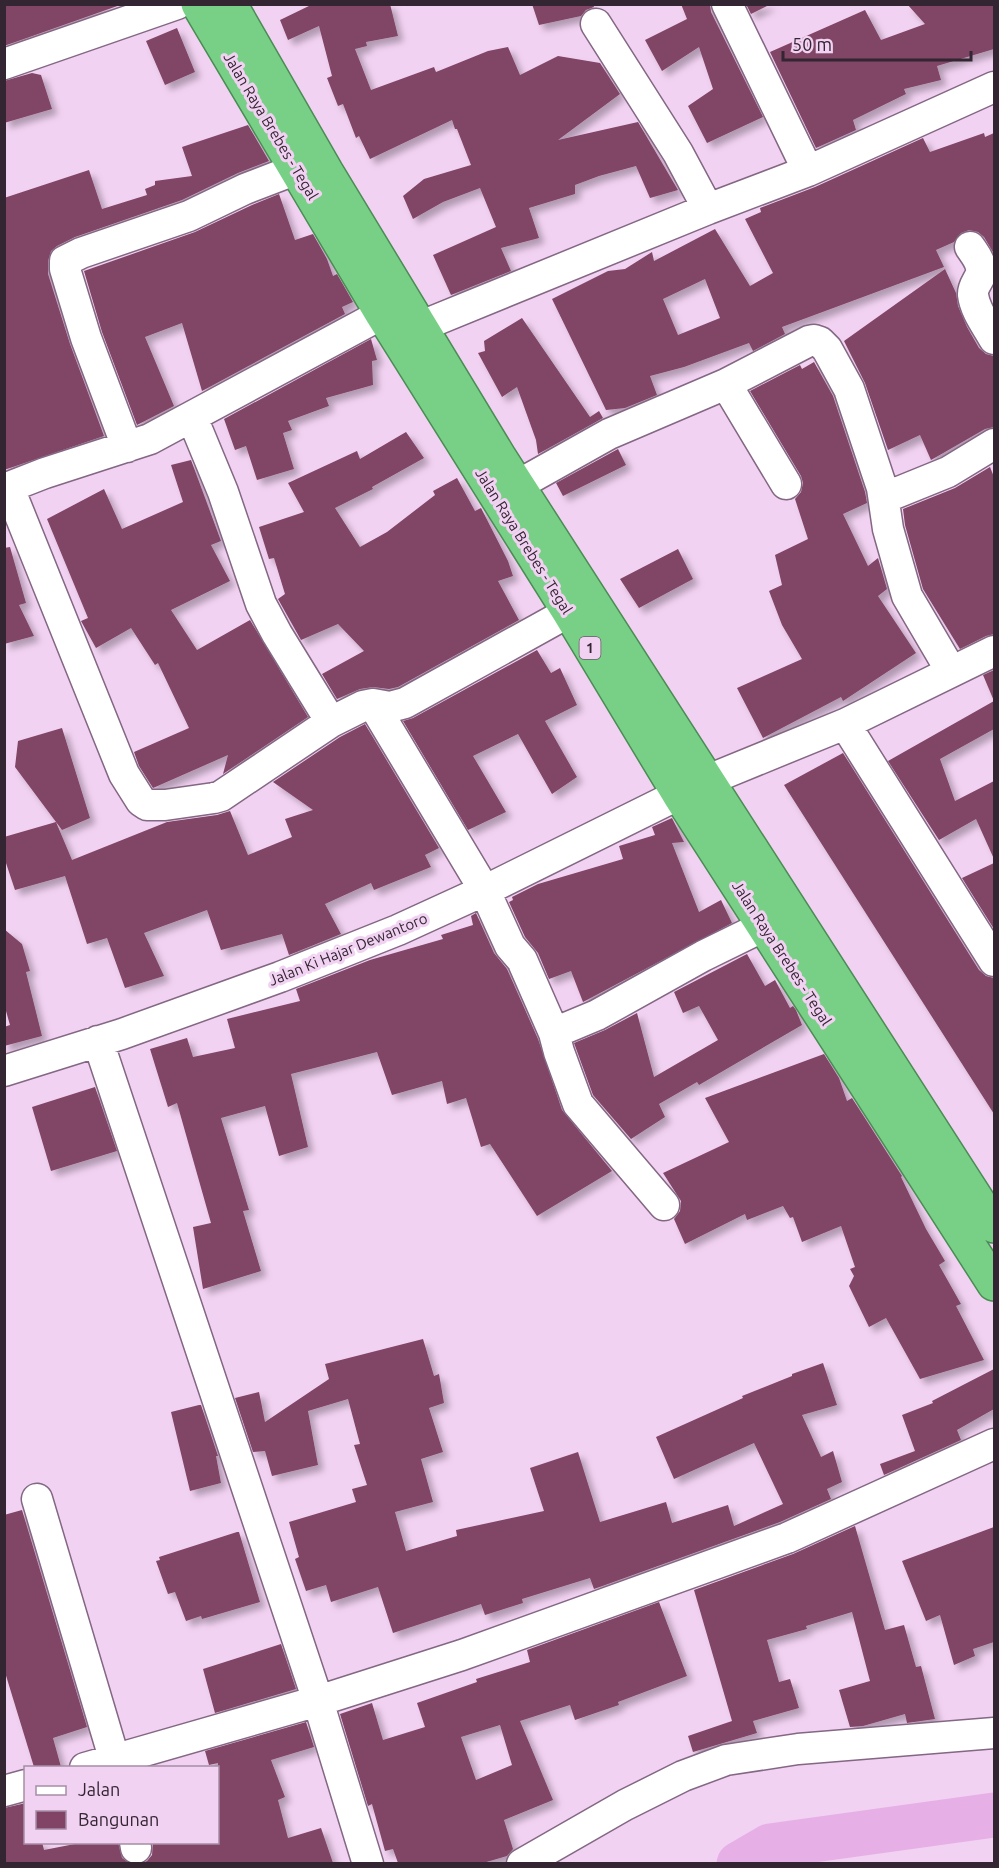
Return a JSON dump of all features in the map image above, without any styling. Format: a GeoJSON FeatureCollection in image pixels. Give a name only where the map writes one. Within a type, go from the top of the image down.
{"type":"FeatureCollection","features":[{"type":"Feature","properties":{"kind":"highway","name":"Jalan Raya Brebes - Tegal"},"geometry":{"type":"LineString","coordinates":[[198,4],[297,169],[400,325],[680,796],[994,1284]]}},
{"type":"Feature","properties":{"kind":"highway","name":"Jalan Raya Brebes - Tegal"},"geometry":{"type":"LineString","coordinates":[[230,4],[326,171],[400,325],[448,375],[993,1221]]}},
{"type":"Feature","properties":{"kind":"street"},"geometry":{"type":"LineString","coordinates":[[4,64],[177,4]]}},
{"type":"Feature","properties":{"kind":"street"},"geometry":{"type":"LineString","coordinates":[[727,4],[808,171]]}},
{"type":"Feature","properties":{"kind":"street"},"geometry":{"type":"LineString","coordinates":[[596,24],[678,153],[708,208]]}},
{"type":"Feature","properties":{"kind":"street"},"geometry":{"type":"LineString","coordinates":[[569,612],[405,703],[390,706],[373,704],[363,706],[331,722],[222,796],[165,805],[147,805],[141,801],[124,774],[7,489],[45,472],[150,440],[192,417],[400,325],[808,171],[994,87]]}},
{"type":"Feature","properties":{"kind":"street"},"geometry":{"type":"LineString","coordinates":[[127,447],[86,338],[64,267],[65,261],[81,253],[189,216],[245,189],[297,169]]}},
{"type":"Feature","properties":{"kind":"street"},"geometry":{"type":"LineString","coordinates":[[970,247],[982,269],[973,291],[974,299],[994,339]]}},
{"type":"Feature","properties":{"kind":"street"},"geometry":{"type":"LineString","coordinates":[[518,485],[609,434],[726,384],[809,341],[820,342],[827,349],[849,389],[882,488],[888,529],[907,596],[951,671]]}},
{"type":"Feature","properties":{"kind":"street"},"geometry":{"type":"LineString","coordinates":[[726,384],[786,484]]}},
{"type":"Feature","properties":{"kind":"street"},"geometry":{"type":"LineString","coordinates":[[192,417],[223,492],[261,604],[331,722]]}},
{"type":"Feature","properties":{"kind":"street"},"geometry":{"type":"LineString","coordinates":[[884,498],[948,472],[994,444]]}},
{"type":"Feature","properties":{"kind":"street","name":"Jalan Ki Hajar Dewantoro"},"geometry":{"type":"LineString","coordinates":[[4,1071],[98,1041],[280,977],[398,930],[485,891],[680,796],[708,780],[845,724],[994,651]]}},
{"type":"Feature","properties":{"kind":"street"},"geometry":{"type":"LineString","coordinates":[[373,704],[485,891],[510,945],[522,960],[554,1033],[578,1104],[664,1206]]}},
{"type":"Feature","properties":{"kind":"street"},"geometry":{"type":"LineString","coordinates":[[845,724],[994,961]]}},
{"type":"Feature","properties":{"kind":"street"},"geometry":{"type":"LineString","coordinates":[[554,1033],[597,1015],[703,956],[764,926]]}},
{"type":"Feature","properties":{"kind":"street"},"geometry":{"type":"LineString","coordinates":[[98,1041],[318,1701],[369,1863]]}},
{"type":"Feature","properties":{"kind":"street"},"geometry":{"type":"LineString","coordinates":[[94,1766],[116,1763],[473,1651],[786,1538],[994,1444]]}},
{"type":"Feature","properties":{"kind":"street"},"geometry":{"type":"LineString","coordinates":[[37,1499],[116,1763]]}},
{"type":"Feature","properties":{"kind":"street"},"geometry":{"type":"LineString","coordinates":[[522,1863],[624,1805],[683,1776],[726,1760],[798,1749],[994,1733]]}},
{"type":"Feature","properties":{"kind":"street"},"geometry":{"type":"LineString","coordinates":[[4,1791],[24,1786]]}},
{"type":"Feature","properties":{"kind":"building"},"geometry":{"type":"Polygon","coordinates":[[[4,4],[123,4],[4,46],[4,4]]]}},
{"type":"Feature","properties":{"kind":"building"},"geometry":{"type":"Polygon","coordinates":[[[313,4],[390,4],[398,36],[366,42],[367,46],[355,49],[371,90],[434,67],[436,72],[488,51],[508,47],[520,75],[558,56],[600,63],[620,94],[558,140],[638,122],[678,190],[650,198],[636,166],[575,185],[575,194],[529,208],[539,238],[501,248],[511,271],[451,295],[433,255],[496,227],[480,188],[443,202],[413,219],[403,196],[424,179],[471,165],[457,129],[452,120],[370,159],[359,136],[356,138],[343,104],[338,106],[327,78],[332,76],[319,26],[288,40],[280,20],[313,4]]]}},
{"type":"Feature","properties":{"kind":"building"},"geometry":{"type":"Polygon","coordinates":[[[532,4],[593,4],[594,7],[586,10],[581,16],[539,25],[532,4]]]}},
{"type":"Feature","properties":{"kind":"building"},"geometry":{"type":"Polygon","coordinates":[[[681,4],[710,4],[711,12],[763,117],[707,143],[688,106],[713,89],[699,47],[662,71],[645,40],[687,19],[681,4]]]}},
{"type":"Feature","properties":{"kind":"building"},"geometry":{"type":"Polygon","coordinates":[[[746,4],[771,4],[751,14],[746,4]]]}},
{"type":"Feature","properties":{"kind":"building"},"geometry":{"type":"Polygon","coordinates":[[[907,4],[994,4],[994,49],[937,66],[941,80],[904,89],[906,94],[853,120],[856,130],[816,148],[770,52],[865,10],[881,40],[925,24],[907,4]]]}},
{"type":"Feature","properties":{"kind":"building"},"geometry":{"type":"Polygon","coordinates":[[[177,28],[195,72],[165,85],[146,41],[177,28]]]}},
{"type":"Feature","properties":{"kind":"building"},"geometry":{"type":"Polygon","coordinates":[[[32,73],[41,75],[52,109],[4,123],[4,81],[32,73]]]}},
{"type":"Feature","properties":{"kind":"building"},"geometry":{"type":"Polygon","coordinates":[[[248,125],[269,161],[182,200],[75,237],[51,251],[48,274],[70,344],[104,436],[4,470],[4,198],[89,170],[102,209],[147,195],[145,189],[155,185],[155,181],[192,176],[182,147],[248,125]]]}},
{"type":"Feature","properties":{"kind":"building"},"geometry":{"type":"Polygon","coordinates":[[[984,133],[985,137],[994,133],[994,254],[984,237],[978,232],[969,230],[961,233],[954,242],[936,250],[944,267],[782,327],[785,334],[753,351],[749,343],[684,367],[650,376],[657,395],[625,408],[606,410],[552,299],[608,271],[625,269],[652,252],[654,261],[715,229],[750,286],[773,273],[745,219],[761,212],[760,208],[815,187],[923,138],[930,152],[984,133]],[[705,279],[663,299],[678,335],[720,318],[705,279]]]}},
{"type":"Feature","properties":{"kind":"building"},"geometry":{"type":"Polygon","coordinates":[[[279,194],[295,240],[313,234],[327,259],[333,276],[337,274],[353,302],[342,307],[345,314],[202,391],[182,323],[145,337],[174,406],[137,425],[102,332],[84,271],[195,232],[279,194]]]}},
{"type":"Feature","properties":{"kind":"building"},"geometry":{"type":"Polygon","coordinates":[[[945,269],[967,327],[979,348],[986,354],[994,356],[994,427],[985,429],[931,460],[920,435],[888,450],[865,383],[844,341],[945,269]]]}},
{"type":"Feature","properties":{"kind":"building"},"geometry":{"type":"Polygon","coordinates":[[[522,318],[590,417],[599,411],[603,418],[538,454],[536,440],[517,387],[502,397],[478,353],[485,351],[484,341],[522,318]]]}},
{"type":"Feature","properties":{"kind":"building"},"geometry":{"type":"Polygon","coordinates":[[[371,339],[377,360],[372,361],[373,385],[326,398],[329,406],[288,421],[292,430],[283,433],[294,469],[257,480],[246,446],[235,450],[224,419],[371,339]]]}},
{"type":"Feature","properties":{"kind":"building"},"geometry":{"type":"Polygon","coordinates":[[[814,362],[833,396],[865,492],[867,503],[843,514],[868,566],[878,558],[887,589],[878,596],[916,653],[843,701],[841,697],[763,738],[737,688],[802,659],[782,625],[769,591],[782,585],[775,555],[808,539],[795,499],[801,492],[803,483],[801,476],[750,391],[800,365],[802,369],[814,362]]]}},
{"type":"Feature","properties":{"kind":"building"},"geometry":{"type":"Polygon","coordinates":[[[406,432],[424,458],[372,487],[373,489],[335,508],[360,547],[387,532],[435,495],[433,491],[457,478],[475,511],[481,508],[508,561],[513,576],[498,581],[519,620],[398,687],[360,689],[337,699],[322,674],[364,651],[338,624],[301,640],[278,599],[285,594],[274,558],[269,559],[259,527],[304,512],[288,483],[357,451],[360,459],[406,432]]]}},
{"type":"Feature","properties":{"kind":"building"},"geometry":{"type":"Polygon","coordinates":[[[618,449],[626,465],[563,496],[556,483],[618,449]]]}},
{"type":"Feature","properties":{"kind":"building"},"geometry":{"type":"Polygon","coordinates":[[[191,460],[221,541],[211,545],[230,581],[171,610],[197,650],[250,620],[308,717],[223,774],[228,755],[153,788],[139,766],[134,752],[189,728],[158,663],[155,665],[131,628],[96,648],[81,621],[88,618],[47,519],[104,489],[122,529],[183,502],[171,465],[191,460]]]}},
{"type":"Feature","properties":{"kind":"building"},"geometry":{"type":"Polygon","coordinates":[[[990,467],[994,477],[994,634],[960,649],[923,589],[905,525],[903,509],[955,488],[990,467]]]}},
{"type":"Feature","properties":{"kind":"building"},"geometry":{"type":"Polygon","coordinates":[[[10,547],[26,603],[19,605],[34,636],[4,644],[4,548],[10,547]]]}},
{"type":"Feature","properties":{"kind":"building"},"geometry":{"type":"Polygon","coordinates":[[[678,549],[693,579],[639,608],[620,579],[678,549]]]}},
{"type":"Feature","properties":{"kind":"building"},"geometry":{"type":"Polygon","coordinates":[[[537,650],[551,673],[560,668],[577,705],[545,721],[577,777],[552,794],[518,734],[473,756],[506,812],[468,830],[403,721],[413,718],[537,650]]]}},
{"type":"Feature","properties":{"kind":"building"},"geometry":{"type":"Polygon","coordinates":[[[994,670],[994,701],[983,675],[994,670]]]}},
{"type":"Feature","properties":{"kind":"building"},"geometry":{"type":"Polygon","coordinates":[[[994,701],[994,729],[940,759],[955,801],[994,781],[994,859],[976,819],[939,840],[888,761],[994,701]]]}},
{"type":"Feature","properties":{"kind":"building"},"geometry":{"type":"Polygon","coordinates":[[[365,724],[439,848],[425,855],[431,867],[374,890],[371,883],[325,904],[341,934],[289,955],[282,934],[221,950],[207,910],[144,933],[164,976],[125,988],[107,938],[87,944],[65,876],[15,890],[4,857],[4,837],[56,822],[72,860],[167,822],[230,811],[248,855],[292,837],[285,819],[313,810],[273,782],[340,737],[365,724]]]}},
{"type":"Feature","properties":{"kind":"building"},"geometry":{"type":"Polygon","coordinates":[[[62,728],[90,818],[62,830],[15,767],[18,741],[62,728]]]}},
{"type":"Feature","properties":{"kind":"building"},"geometry":{"type":"Polygon","coordinates":[[[843,753],[979,970],[986,976],[994,978],[994,1114],[784,785],[843,753]]]}},
{"type":"Feature","properties":{"kind":"building"},"geometry":{"type":"Polygon","coordinates":[[[672,818],[684,842],[672,843],[699,912],[721,900],[732,923],[583,1002],[571,971],[549,979],[538,953],[525,937],[509,902],[513,900],[512,897],[538,884],[623,859],[619,846],[655,835],[652,827],[672,818]]]}},
{"type":"Feature","properties":{"kind":"building"},"geometry":{"type":"Polygon","coordinates":[[[994,863],[994,929],[962,878],[994,863]]]}},
{"type":"Feature","properties":{"kind":"building"},"geometry":{"type":"Polygon","coordinates":[[[476,913],[494,953],[507,969],[538,1039],[562,1110],[612,1171],[537,1216],[490,1144],[481,1147],[466,1098],[447,1104],[442,1081],[392,1095],[377,1052],[291,1074],[308,1147],[279,1156],[265,1106],[221,1118],[249,1210],[243,1211],[261,1271],[203,1289],[193,1227],[211,1223],[177,1103],[168,1107],[150,1049],[187,1038],[193,1057],[235,1048],[227,1019],[300,1001],[296,989],[370,960],[443,939],[441,935],[473,925],[471,916],[476,913]]]}},
{"type":"Feature","properties":{"kind":"building"},"geometry":{"type":"Polygon","coordinates":[[[4,929],[22,944],[30,971],[26,972],[42,1036],[4,1046],[4,1027],[10,1025],[4,1004],[4,929]]]}},
{"type":"Feature","properties":{"kind":"building"},"geometry":{"type":"Polygon","coordinates":[[[747,954],[765,986],[775,980],[790,1008],[793,1006],[796,1010],[802,1025],[699,1085],[697,1082],[659,1104],[665,1117],[631,1139],[593,1095],[574,1043],[637,1013],[654,1077],[718,1040],[699,1006],[683,1013],[674,992],[747,954]]]}},
{"type":"Feature","properties":{"kind":"building"},"geometry":{"type":"Polygon","coordinates":[[[824,1054],[839,1078],[847,1101],[852,1098],[902,1176],[926,1229],[945,1261],[939,1265],[961,1304],[956,1306],[984,1360],[920,1379],[886,1318],[869,1327],[849,1286],[854,1276],[850,1269],[855,1267],[841,1226],[802,1242],[793,1217],[790,1218],[783,1206],[747,1220],[745,1214],[685,1244],[674,1219],[680,1211],[681,1201],[663,1173],[729,1142],[705,1098],[824,1054]]]}},
{"type":"Feature","properties":{"kind":"building"},"geometry":{"type":"Polygon","coordinates":[[[95,1087],[117,1151],[51,1171],[32,1107],[95,1087]]]}},
{"type":"Feature","properties":{"kind":"building"},"geometry":{"type":"Polygon","coordinates":[[[423,1339],[434,1376],[439,1374],[444,1403],[429,1408],[443,1452],[421,1459],[433,1502],[395,1512],[406,1551],[457,1536],[456,1530],[544,1511],[530,1468],[578,1452],[600,1522],[666,1502],[672,1523],[728,1505],[734,1526],[783,1504],[754,1443],[674,1479],[656,1437],[743,1398],[742,1396],[823,1363],[837,1405],[802,1415],[821,1457],[833,1451],[842,1482],[827,1489],[831,1499],[780,1522],[594,1589],[590,1578],[522,1599],[523,1603],[485,1615],[481,1604],[393,1633],[378,1587],[331,1602],[326,1585],[306,1591],[295,1559],[299,1557],[289,1522],[356,1502],[352,1489],[367,1485],[354,1445],[360,1444],[348,1399],[308,1411],[318,1465],[272,1476],[265,1451],[253,1452],[235,1398],[259,1392],[265,1422],[329,1379],[325,1364],[423,1339]]]}},
{"type":"Feature","properties":{"kind":"building"},"geometry":{"type":"Polygon","coordinates":[[[994,1369],[994,1409],[957,1430],[961,1440],[884,1475],[880,1464],[915,1451],[902,1415],[933,1403],[932,1401],[994,1369]]]}},
{"type":"Feature","properties":{"kind":"building"},"geometry":{"type":"Polygon","coordinates":[[[201,1405],[218,1456],[216,1456],[221,1483],[190,1491],[171,1412],[201,1405]]]}},
{"type":"Feature","properties":{"kind":"building"},"geometry":{"type":"Polygon","coordinates":[[[22,1510],[87,1727],[53,1738],[61,1766],[34,1766],[4,1669],[4,1515],[22,1510]]]}},
{"type":"Feature","properties":{"kind":"building"},"geometry":{"type":"Polygon","coordinates":[[[855,1526],[885,1630],[904,1625],[916,1667],[921,1666],[935,1719],[907,1723],[905,1714],[863,1726],[850,1727],[839,1690],[870,1681],[852,1612],[806,1626],[807,1629],[767,1640],[779,1682],[790,1679],[799,1708],[753,1721],[757,1733],[693,1752],[688,1736],[732,1721],[694,1590],[793,1554],[855,1526]]]}},
{"type":"Feature","properties":{"kind":"building"},"geometry":{"type":"Polygon","coordinates":[[[994,1527],[994,1642],[973,1649],[975,1656],[954,1665],[940,1615],[926,1621],[902,1561],[994,1527]]]}},
{"type":"Feature","properties":{"kind":"building"},"geometry":{"type":"Polygon","coordinates":[[[239,1532],[260,1602],[202,1619],[201,1616],[186,1621],[175,1592],[168,1594],[156,1561],[160,1560],[159,1557],[239,1532]]]}},
{"type":"Feature","properties":{"kind":"building"},"geometry":{"type":"Polygon","coordinates":[[[659,1602],[687,1676],[618,1702],[619,1705],[575,1720],[570,1705],[520,1721],[553,1800],[504,1820],[513,1849],[507,1856],[483,1863],[398,1863],[393,1849],[385,1851],[372,1804],[368,1806],[340,1714],[372,1703],[383,1740],[425,1727],[417,1703],[477,1682],[476,1679],[530,1662],[527,1650],[659,1602]],[[500,1725],[461,1737],[476,1780],[512,1765],[500,1725]]]}},
{"type":"Feature","properties":{"kind":"building"},"geometry":{"type":"Polygon","coordinates":[[[281,1644],[296,1689],[215,1713],[203,1669],[281,1644]]]}},
{"type":"Feature","properties":{"kind":"building"},"geometry":{"type":"Polygon","coordinates":[[[306,1722],[314,1747],[271,1760],[285,1797],[278,1800],[288,1838],[321,1828],[333,1863],[142,1863],[152,1855],[153,1844],[219,1844],[219,1766],[218,1763],[209,1765],[205,1751],[306,1722]]]}},
{"type":"Feature","properties":{"kind":"building"},"geometry":{"type":"Polygon","coordinates":[[[24,1803],[24,1844],[42,1844],[44,1850],[75,1844],[118,1844],[122,1858],[129,1863],[4,1863],[4,1808],[24,1803]]]}},
{"type":"Feature","properties":{"kind":"waterway"},"geometry":{"type":"LineString","coordinates":[[739,1864],[770,1846],[994,1815]]}}]}
